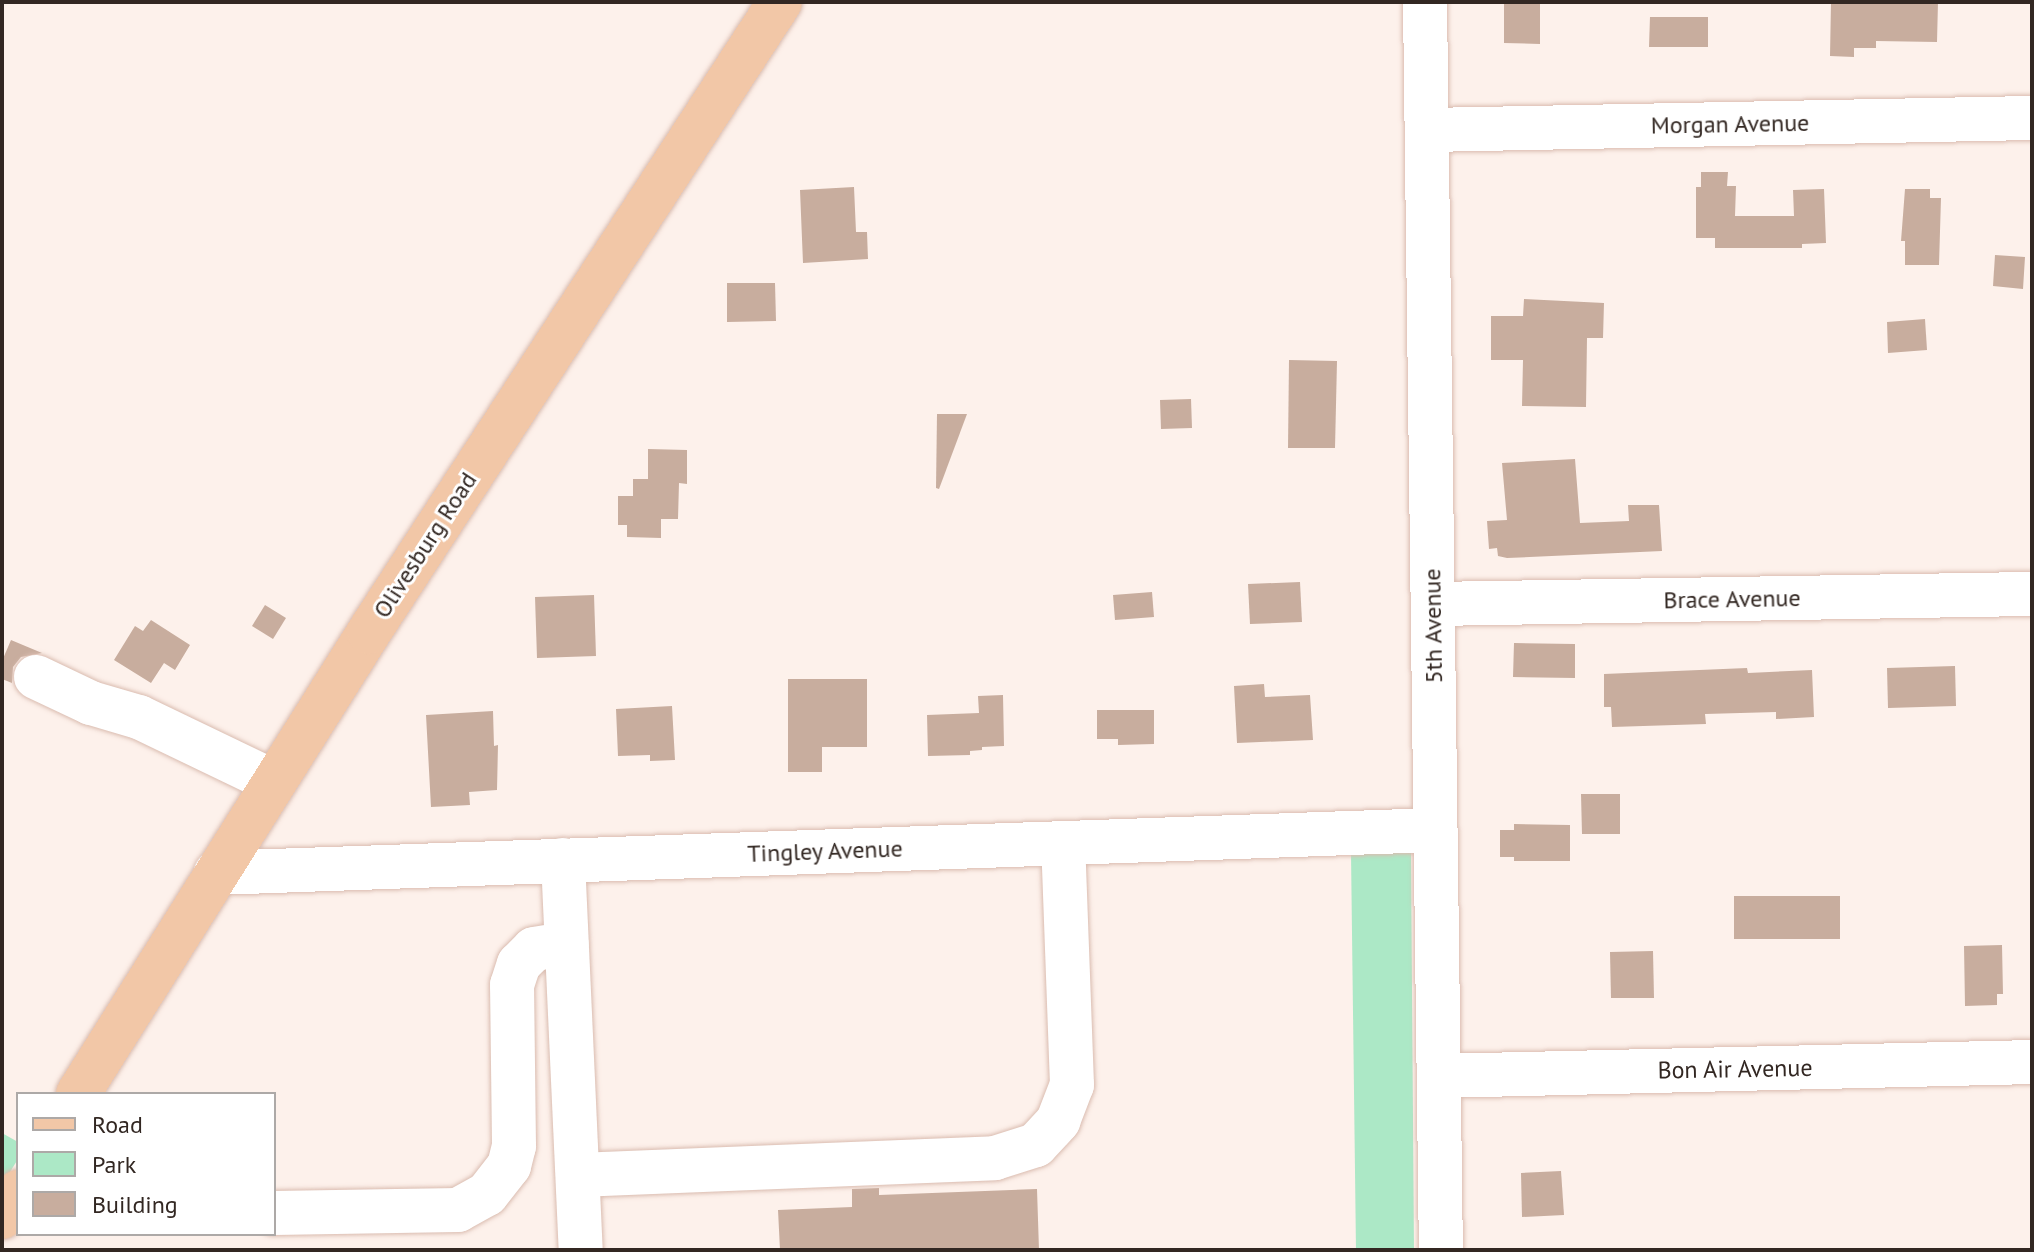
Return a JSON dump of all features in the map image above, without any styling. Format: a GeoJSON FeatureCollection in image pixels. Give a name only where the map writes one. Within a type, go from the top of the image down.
{"type":"FeatureCollection","features":[{"type":"Feature","properties":{"kind":"main road","name":"Olivesburg Road"},"geometry":{"type":"LineString","coordinates":[[79,1092],[274,782],[780,2]]}},
{"type":"Feature","properties":{"kind":"main road"},"geometry":{"type":"LineString","coordinates":[[2,1217],[16,1195]]}},
{"type":"Feature","properties":{"kind":"street","name":"5th Avenue"},"geometry":{"type":"LineString","coordinates":[[1425,2],[1441,1250]]}},
{"type":"Feature","properties":{"kind":"street","name":"Morgan Avenue"},"geometry":{"type":"LineString","coordinates":[[1428,130],[2032,118]]}},
{"type":"Feature","properties":{"kind":"street","name":"Brace Avenue"},"geometry":{"type":"LineString","coordinates":[[1433,604],[2032,594]]}},
{"type":"Feature","properties":{"kind":"street"},"geometry":{"type":"LineString","coordinates":[[36,677],[91,703],[139,717],[274,782]]}},
{"type":"Feature","properties":{"kind":"street","name":"Tingley Avenue"},"geometry":{"type":"LineString","coordinates":[[216,873],[1435,830]]}},
{"type":"Feature","properties":{"kind":"street"},"geometry":{"type":"LineString","coordinates":[[578,1175],[995,1158],[1036,1145],[1058,1121],[1072,1085],[1063,843]]}},
{"type":"Feature","properties":{"kind":"street"},"geometry":{"type":"LineString","coordinates":[[563,860],[581,1250]]}},
{"type":"Feature","properties":{"kind":"street"},"geometry":{"type":"LineString","coordinates":[[276,1213],[458,1210],[487,1194],[509,1166],[514,1146],[512,985],[519,964],[534,949],[567,944]]}},
{"type":"Feature","properties":{"kind":"street","name":"Bon Air Avenue"},"geometry":{"type":"LineString","coordinates":[[1439,1076],[2032,1062]]}},
{"type":"Feature","properties":{"kind":"green space"},"geometry":{"type":"Polygon","coordinates":[[[1398,845],[1411,853],[1414,1250],[1356,1250],[1351,853],[1398,845]]]}},
{"type":"Feature","properties":{"kind":"green space"},"geometry":{"type":"Polygon","coordinates":[[[2,1133],[16,1141],[16,1162],[2,1185],[2,1133]]]}},
{"type":"Feature","properties":{"kind":"building"},"geometry":{"type":"Polygon","coordinates":[[[1504,2],[1540,2],[1540,44],[1504,43],[1504,2]]]}},
{"type":"Feature","properties":{"kind":"building"},"geometry":{"type":"Polygon","coordinates":[[[1831,2],[1938,2],[1937,42],[1876,41],[1876,48],[1854,48],[1854,57],[1830,56],[1831,2]]]}},
{"type":"Feature","properties":{"kind":"building"},"geometry":{"type":"Polygon","coordinates":[[[1650,17],[1708,17],[1708,47],[1649,47],[1650,17]]]}},
{"type":"Feature","properties":{"kind":"building"},"geometry":{"type":"Polygon","coordinates":[[[1701,172],[1728,172],[1727,186],[1736,186],[1735,216],[1794,216],[1793,190],[1824,189],[1826,243],[1802,244],[1802,248],[1715,248],[1715,238],[1696,238],[1696,187],[1701,187],[1701,172]]]}},
{"type":"Feature","properties":{"kind":"building"},"geometry":{"type":"Polygon","coordinates":[[[854,187],[856,232],[867,232],[868,259],[803,263],[800,190],[854,187]]]}},
{"type":"Feature","properties":{"kind":"building"},"geometry":{"type":"Polygon","coordinates":[[[1905,189],[1930,189],[1930,198],[1941,198],[1939,265],[1905,265],[1905,241],[1901,241],[1905,189]]]}},
{"type":"Feature","properties":{"kind":"building"},"geometry":{"type":"Polygon","coordinates":[[[1995,255],[2025,257],[2023,289],[1993,286],[1995,255]]]}},
{"type":"Feature","properties":{"kind":"building"},"geometry":{"type":"Polygon","coordinates":[[[727,283],[775,283],[776,321],[727,322],[727,283]]]}},
{"type":"Feature","properties":{"kind":"building"},"geometry":{"type":"Polygon","coordinates":[[[1524,299],[1604,303],[1603,338],[1587,338],[1586,407],[1522,406],[1523,360],[1491,360],[1491,316],[1523,316],[1524,299]]]}},
{"type":"Feature","properties":{"kind":"building"},"geometry":{"type":"Polygon","coordinates":[[[1925,319],[1927,350],[1888,353],[1887,322],[1925,319]]]}},
{"type":"Feature","properties":{"kind":"building"},"geometry":{"type":"Polygon","coordinates":[[[1289,360],[1337,361],[1335,448],[1288,448],[1289,360]]]}},
{"type":"Feature","properties":{"kind":"building"},"geometry":{"type":"Polygon","coordinates":[[[1191,399],[1192,428],[1161,429],[1160,400],[1191,399]]]}},
{"type":"Feature","properties":{"kind":"building"},"geometry":{"type":"Polygon","coordinates":[[[937,414],[967,414],[939,489],[936,488],[937,414]]]}},
{"type":"Feature","properties":{"kind":"building"},"geometry":{"type":"Polygon","coordinates":[[[648,449],[687,450],[687,484],[679,483],[678,519],[661,519],[661,538],[627,537],[627,525],[618,525],[618,496],[633,496],[633,479],[648,479],[648,449]]]}},
{"type":"Feature","properties":{"kind":"building"},"geometry":{"type":"Polygon","coordinates":[[[1575,459],[1580,523],[1629,521],[1628,505],[1659,505],[1662,551],[1507,558],[1498,556],[1497,548],[1489,549],[1487,521],[1507,520],[1502,463],[1575,459]]]}},
{"type":"Feature","properties":{"kind":"building"},"geometry":{"type":"Polygon","coordinates":[[[1300,582],[1302,622],[1250,624],[1248,584],[1300,582]]]}},
{"type":"Feature","properties":{"kind":"building"},"geometry":{"type":"Polygon","coordinates":[[[1152,592],[1154,617],[1115,620],[1113,595],[1152,592]]]}},
{"type":"Feature","properties":{"kind":"building"},"geometry":{"type":"Polygon","coordinates":[[[594,595],[596,656],[537,658],[535,597],[594,595]]]}},
{"type":"Feature","properties":{"kind":"building"},"geometry":{"type":"Polygon","coordinates":[[[265,605],[286,618],[273,639],[252,626],[265,605]]]}},
{"type":"Feature","properties":{"kind":"building"},"geometry":{"type":"Polygon","coordinates":[[[151,620],[190,645],[175,670],[164,663],[151,683],[114,660],[135,626],[143,631],[151,620]]]}},
{"type":"Feature","properties":{"kind":"building"},"geometry":{"type":"Polygon","coordinates":[[[11,640],[42,653],[21,657],[13,667],[12,683],[2,679],[2,661],[11,640]]]}},
{"type":"Feature","properties":{"kind":"building"},"geometry":{"type":"Polygon","coordinates":[[[1514,643],[1575,644],[1575,678],[1513,677],[1514,643]]]}},
{"type":"Feature","properties":{"kind":"building"},"geometry":{"type":"Polygon","coordinates":[[[1955,666],[1956,706],[1888,708],[1887,668],[1955,666]]]}},
{"type":"Feature","properties":{"kind":"building"},"geometry":{"type":"Polygon","coordinates":[[[1747,668],[1748,673],[1812,670],[1814,717],[1776,719],[1776,712],[1705,714],[1706,724],[1612,727],[1611,707],[1604,707],[1604,674],[1747,668]]]}},
{"type":"Feature","properties":{"kind":"building"},"geometry":{"type":"Polygon","coordinates":[[[788,679],[867,679],[867,747],[822,747],[822,772],[788,772],[788,679]]]}},
{"type":"Feature","properties":{"kind":"building"},"geometry":{"type":"Polygon","coordinates":[[[1264,684],[1265,697],[1310,695],[1313,740],[1237,743],[1234,686],[1264,684]]]}},
{"type":"Feature","properties":{"kind":"building"},"geometry":{"type":"Polygon","coordinates":[[[1003,695],[1004,746],[982,747],[982,750],[970,751],[970,755],[928,756],[927,715],[979,713],[978,696],[1003,695]]]}},
{"type":"Feature","properties":{"kind":"building"},"geometry":{"type":"Polygon","coordinates":[[[672,706],[675,760],[650,761],[650,755],[618,756],[616,709],[672,706]]]}},
{"type":"Feature","properties":{"kind":"building"},"geometry":{"type":"Polygon","coordinates":[[[1097,710],[1154,710],[1154,744],[1118,745],[1118,739],[1097,739],[1097,710]]]}},
{"type":"Feature","properties":{"kind":"building"},"geometry":{"type":"Polygon","coordinates":[[[493,711],[494,746],[498,745],[497,790],[469,792],[470,805],[431,807],[426,715],[493,711]]]}},
{"type":"Feature","properties":{"kind":"building"},"geometry":{"type":"Polygon","coordinates":[[[1581,794],[1620,794],[1620,834],[1582,834],[1581,794]]]}},
{"type":"Feature","properties":{"kind":"building"},"geometry":{"type":"Polygon","coordinates":[[[1514,824],[1570,825],[1570,861],[1514,861],[1514,857],[1500,857],[1500,830],[1514,830],[1514,824]]]}},
{"type":"Feature","properties":{"kind":"building"},"geometry":{"type":"Polygon","coordinates":[[[1734,896],[1840,896],[1840,939],[1734,939],[1734,896]]]}},
{"type":"Feature","properties":{"kind":"building"},"geometry":{"type":"Polygon","coordinates":[[[2002,945],[2003,994],[1997,994],[1997,1005],[1965,1006],[1964,946],[2002,945]]]}},
{"type":"Feature","properties":{"kind":"building"},"geometry":{"type":"Polygon","coordinates":[[[1653,951],[1654,998],[1611,998],[1610,952],[1653,951]]]}},
{"type":"Feature","properties":{"kind":"building"},"geometry":{"type":"Polygon","coordinates":[[[1561,1171],[1564,1215],[1522,1217],[1521,1173],[1561,1171]]]}},
{"type":"Feature","properties":{"kind":"building"},"geometry":{"type":"Polygon","coordinates":[[[879,1188],[879,1195],[1037,1189],[1039,1250],[780,1250],[778,1210],[852,1207],[852,1189],[879,1188]]]}}]}
